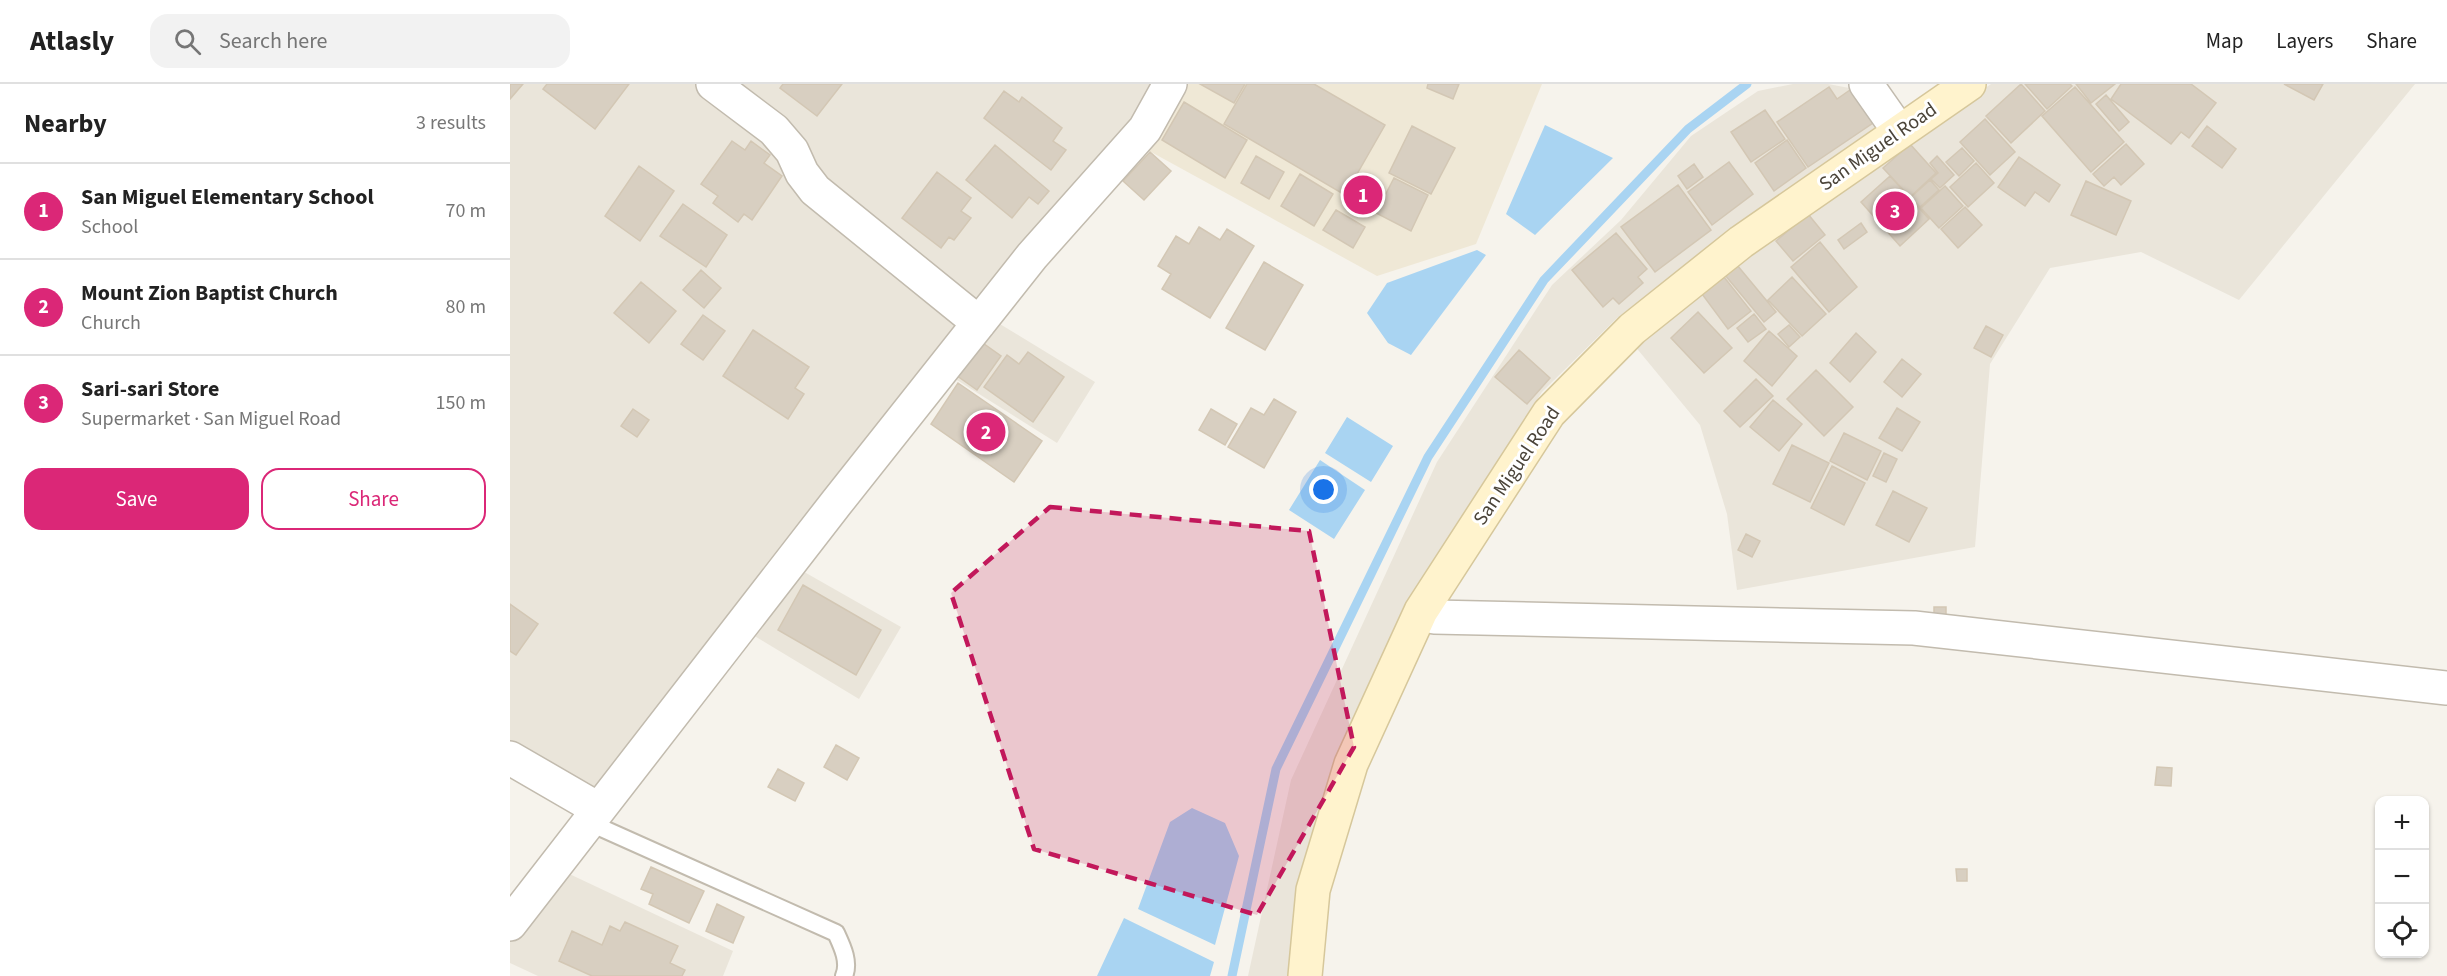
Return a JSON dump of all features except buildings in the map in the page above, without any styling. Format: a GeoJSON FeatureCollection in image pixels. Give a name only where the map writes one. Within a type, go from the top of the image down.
{"type":"FeatureCollection","features":[{"type":"Feature","properties":{"kind":"street"},"geometry":{"type":"LineString","coordinates":[[713,84],[774,130],[792,151],[802,173],[815,190],[979,323]]}},
{"type":"Feature","properties":{"kind":"street"},"geometry":{"type":"LineString","coordinates":[[510,924],[1032,256],[1145,129],[1170,84]]}},
{"type":"Feature","properties":{"kind":"street","name":"San Miguel Road"},"geometry":{"type":"LineString","coordinates":[[1305,976],[1313,890],[1352,764],[1421,611],[1549,413],[1641,322],[1741,242],[1969,84]]}},
{"type":"Feature","properties":{"kind":"street"},"geometry":{"type":"LineString","coordinates":[[1870,88],[1899,131]]}},
{"type":"Feature","properties":{"kind":"street"},"geometry":{"type":"LineString","coordinates":[[1434,617],[1914,628],[2447,688]]}},
{"type":"Feature","properties":{"kind":"street"},"geometry":{"type":"LineString","coordinates":[[510,758],[593,815]]}},
{"type":"Feature","properties":{"kind":"lane"},"geometry":{"type":"LineString","coordinates":[[593,815],[836,933],[843,949],[846,970],[844,976]]}},
{"type":"Feature","properties":{"kind":"highlighted area"},"geometry":{"type":"Polygon","coordinates":[[[1050,507],[1309,531],[1354,747],[1257,915],[1034,849],[951,593],[1050,507]]]}},
{"type":"Feature","properties":{"kind":"shaded area"},"geometry":{"type":"Polygon","coordinates":[[[510,84],[1158,84],[1136,123],[584,811],[510,768],[510,84]]]}},
{"type":"Feature","properties":{"kind":"shaded area"},"geometry":{"type":"Polygon","coordinates":[[[1181,84],[1542,84],[1476,244],[1377,276],[1142,147],[1181,84]]]}},
{"type":"Feature","properties":{"kind":"shaded area"},"geometry":{"type":"Polygon","coordinates":[[[1793,84],[1828,84],[1860,90],[1883,124],[1744,222],[1617,318],[1542,392],[1409,599],[1338,760],[1290,976],[1248,976],[1291,780],[1437,462],[1552,285],[1621,220],[1691,136],[1758,91],[1793,84]]]}},
{"type":"Feature","properties":{"kind":"shaded area"},"geometry":{"type":"Polygon","coordinates":[[[1991,84],[2415,84],[2239,300],[2141,252],[2050,268],[1990,364],[1975,547],[1737,590],[1727,514],[1700,425],[1634,345],[1745,257],[1991,84]]]}},
{"type":"Feature","properties":{"kind":"shaded area"},"geometry":{"type":"Polygon","coordinates":[[[990,318],[1095,382],[1057,443],[949,375],[990,318]]]}},
{"type":"Feature","properties":{"kind":"shaded area"},"geometry":{"type":"Polygon","coordinates":[[[799,569],[901,627],[859,699],[748,632],[799,569]]]}},
{"type":"Feature","properties":{"kind":"shaded area"},"geometry":{"type":"Polygon","coordinates":[[[563,871],[733,951],[723,976],[538,976],[510,963],[510,940],[563,871]]]}},
{"type":"Feature","properties":{"kind":"water"},"geometry":{"type":"Polygon","coordinates":[[[1545,125],[1613,158],[1535,235],[1506,214],[1545,125]]]}},
{"type":"Feature","properties":{"kind":"water"},"geometry":{"type":"Polygon","coordinates":[[[1477,250],[1486,255],[1411,355],[1388,343],[1367,313],[1387,283],[1477,250]]]}},
{"type":"Feature","properties":{"kind":"water"},"geometry":{"type":"Polygon","coordinates":[[[1347,417],[1393,446],[1371,482],[1325,453],[1347,417]]]}},
{"type":"Feature","properties":{"kind":"water"},"geometry":{"type":"Polygon","coordinates":[[[1320,460],[1365,490],[1334,539],[1289,510],[1320,460]]]}},
{"type":"Feature","properties":{"kind":"water"},"geometry":{"type":"Polygon","coordinates":[[[1192,808],[1225,823],[1239,856],[1215,945],[1138,909],[1170,822],[1192,808]]]}},
{"type":"Feature","properties":{"kind":"water"},"geometry":{"type":"Polygon","coordinates":[[[1124,918],[1214,962],[1210,976],[1097,976],[1124,918]]]}},
{"type":"Feature","properties":{"kind":"waterway"},"geometry":{"type":"LineString","coordinates":[[1232,976],[1276,769],[1428,457],[1544,280],[1688,129],[1747,84]]}},
{"type":"Feature","properties":{"kind":"place","name":"San Miguel Elementary School"},"geometry":{"type":"Point","coordinates":[1363,195]}},
{"type":"Feature","properties":{"kind":"place","name":"Sari-sari Store"},"geometry":{"type":"Point","coordinates":[1895,211]}},
{"type":"Feature","properties":{"kind":"place","name":"Mount Zion Baptist Church"},"geometry":{"type":"Point","coordinates":[986,432]}}]}
